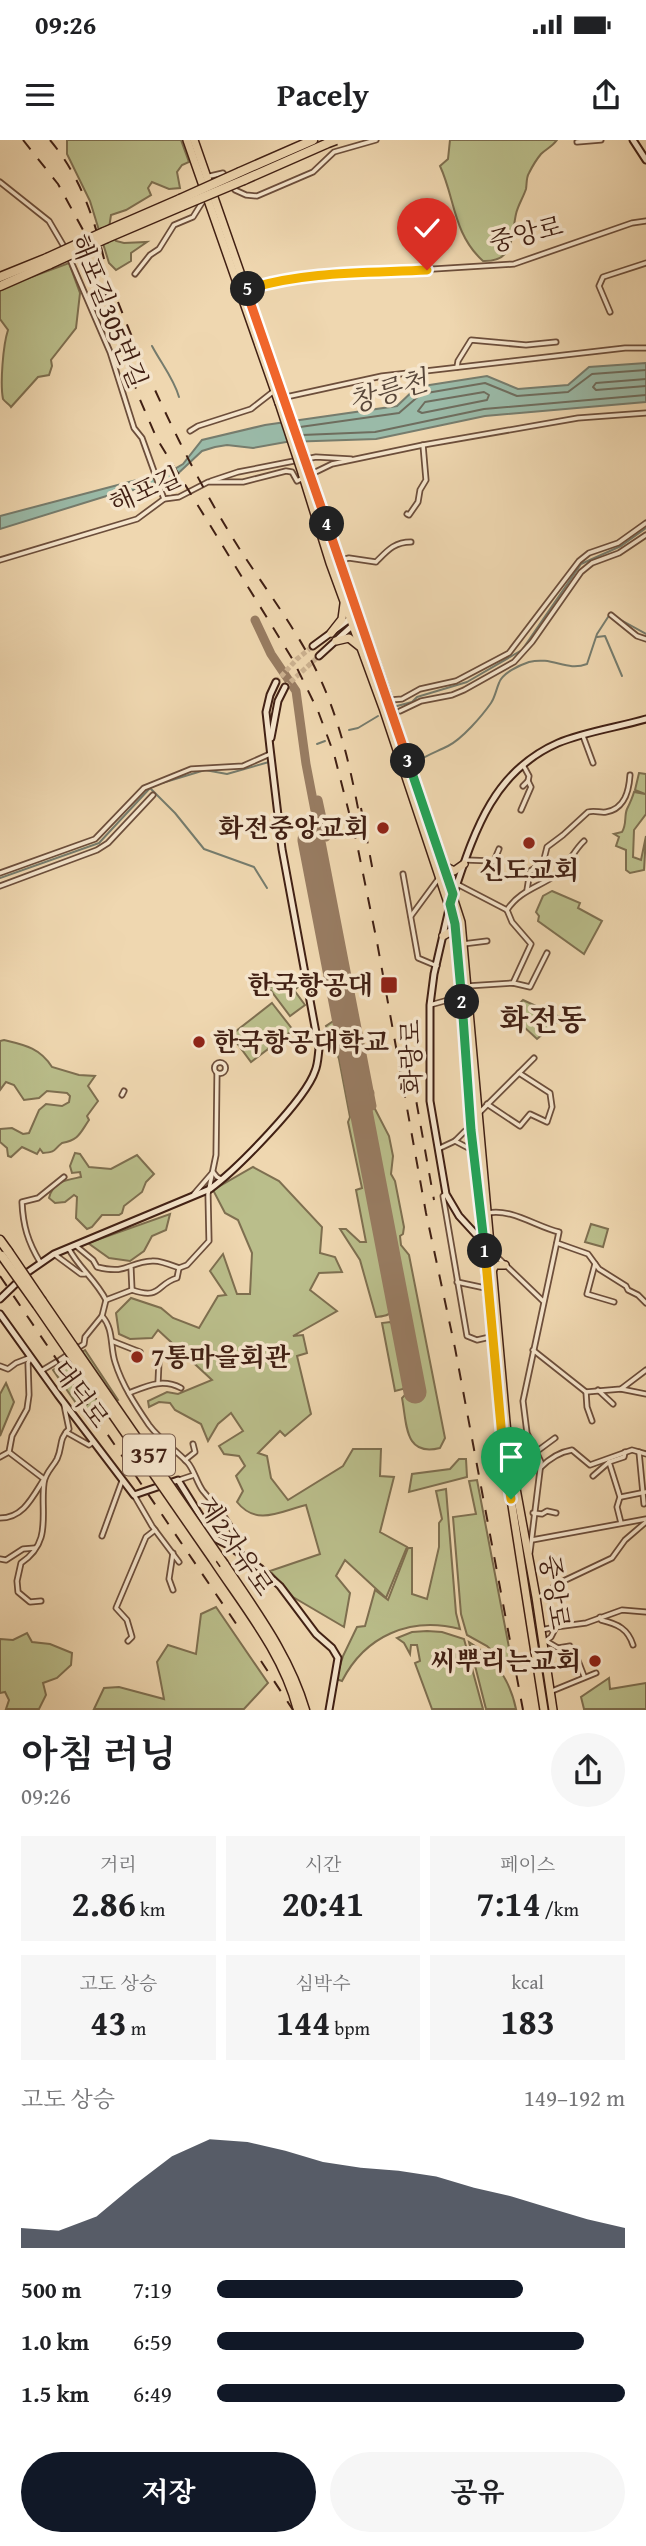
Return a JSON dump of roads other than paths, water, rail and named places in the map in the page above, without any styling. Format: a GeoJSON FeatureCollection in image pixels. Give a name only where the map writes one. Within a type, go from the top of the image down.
{"type":"FeatureCollection","features":[{"type":"Feature","properties":{"kind":"highway"},"geometry":{"type":"LineString","coordinates":[[242,176],[313,140]]}},
{"type":"Feature","properties":{"kind":"highway"},"geometry":{"type":"LineString","coordinates":[[0,286],[106,235],[242,176],[332,141]]}},
{"type":"Feature","properties":{"kind":"highway"},"geometry":{"type":"LineString","coordinates":[[0,277],[48,261]]}},
{"type":"Feature","properties":{"kind":"highway","name":"제2자유로"},"geometry":{"type":"LineString","coordinates":[[0,1240],[3,1253],[224,1564],[279,1648],[295,1680],[305,1710]]}},
{"type":"Feature","properties":{"kind":"highway","name":"제2자유로"},"geometry":{"type":"LineString","coordinates":[[71,1348],[276,1656],[298,1710]]}},
{"type":"Feature","properties":{"kind":"main road"},"geometry":{"type":"LineString","coordinates":[[187,140],[204,178],[274,391],[283,401]]}},
{"type":"Feature","properties":{"kind":"main road"},"geometry":{"type":"LineString","coordinates":[[194,140],[208,198],[307,474]]}},
{"type":"Feature","properties":{"kind":"main road","name":"중앙로"},"geometry":{"type":"LineString","coordinates":[[307,474],[340,560],[362,649],[450,904],[456,938],[480,1222],[492,1271],[508,1445],[544,1642],[552,1710]]}},
{"type":"Feature","properties":{"kind":"main road","name":"중앙로"},"geometry":{"type":"LineString","coordinates":[[307,474],[330,563],[389,700],[461,922],[488,1213],[487,1289],[503,1448],[544,1710]]}},
{"type":"Feature","properties":{"kind":"main road"},"geometry":{"type":"LineString","coordinates":[[331,633],[342,619],[343,597]]}},
{"type":"Feature","properties":{"kind":"main road"},"geometry":{"type":"LineString","coordinates":[[336,641],[349,638],[362,649]]}},
{"type":"Feature","properties":{"kind":"main road"},"geometry":{"type":"LineString","coordinates":[[442,862],[451,870],[465,862]]}},
{"type":"Feature","properties":{"kind":"main road"},"geometry":{"type":"LineString","coordinates":[[443,936],[450,932],[456,938]]}},
{"type":"Feature","properties":{"kind":"main road"},"geometry":{"type":"LineString","coordinates":[[472,1229],[480,1222]]}},
{"type":"Feature","properties":{"kind":"main road"},"geometry":{"type":"LineString","coordinates":[[492,1271],[495,1265],[505,1265]]}},
{"type":"Feature","properties":{"kind":"street"},"geometry":{"type":"LineString","coordinates":[[204,178],[223,173],[235,190],[246,195],[257,195],[313,172],[334,152],[376,140]]}},
{"type":"Feature","properties":{"kind":"street"},"geometry":{"type":"LineString","coordinates":[[577,142],[601,140]]}},
{"type":"Feature","properties":{"kind":"street"},"geometry":{"type":"LineString","coordinates":[[633,140],[646,160]]}},
{"type":"Feature","properties":{"kind":"street"},"geometry":{"type":"LineString","coordinates":[[332,141],[334,152]]}},
{"type":"Feature","properties":{"kind":"street","name":"해포길305번길"},"geometry":{"type":"LineString","coordinates":[[1,183],[49,221],[63,242],[110,352],[134,428],[142,439],[164,499]]}},
{"type":"Feature","properties":{"kind":"street"},"geometry":{"type":"LineString","coordinates":[[135,274],[150,255],[159,249],[174,225],[193,217],[202,202],[208,198]]}},
{"type":"Feature","properties":{"kind":"street","name":"중앙로"},"geometry":{"type":"LineString","coordinates":[[243,291],[321,276],[514,264],[632,223],[646,221]]}},
{"type":"Feature","properties":{"kind":"street"},"geometry":{"type":"LineString","coordinates":[[610,312],[599,286],[603,277],[646,263]]}},
{"type":"Feature","properties":{"kind":"street"},"geometry":{"type":"LineString","coordinates":[[457,367],[471,340],[526,345],[556,342]]}},
{"type":"Feature","properties":{"kind":"street"},"geometry":{"type":"LineString","coordinates":[[283,401],[382,376],[646,348]]}},
{"type":"Feature","properties":{"kind":"street"},"geometry":{"type":"LineString","coordinates":[[190,431],[251,409],[274,391]]}},
{"type":"Feature","properties":{"kind":"street"},"geometry":{"type":"LineString","coordinates":[[307,474],[332,464],[423,445],[578,418],[646,413]]}},
{"type":"Feature","properties":{"kind":"street"},"geometry":{"type":"LineString","coordinates":[[407,514],[409,515],[418,502],[420,490],[426,480],[423,445]]}},
{"type":"Feature","properties":{"kind":"street"},"geometry":{"type":"LineString","coordinates":[[208,482],[238,472],[316,457],[360,459]]}},
{"type":"Feature","properties":{"kind":"street","name":"해포길"},"geometry":{"type":"LineString","coordinates":[[0,561],[137,519],[164,499],[179,497],[208,482],[243,482],[286,471],[292,472],[297,481],[307,474]]}},
{"type":"Feature","properties":{"kind":"street"},"geometry":{"type":"LineString","coordinates":[[389,700],[402,699],[420,689],[456,681],[509,653],[579,561],[589,553],[618,543],[646,523]]}},
{"type":"Feature","properties":{"kind":"street"},"geometry":{"type":"LineString","coordinates":[[400,711],[421,701],[464,690],[514,662],[532,642],[581,572],[592,563],[619,553],[646,535]]}},
{"type":"Feature","properties":{"kind":"street"},"geometry":{"type":"LineString","coordinates":[[330,563],[349,558],[376,562],[399,542],[411,542]]}},
{"type":"Feature","properties":{"kind":"street"},"geometry":{"type":"LineString","coordinates":[[611,615],[646,639]]}},
{"type":"Feature","properties":{"kind":"street"},"geometry":{"type":"LineString","coordinates":[[313,646],[356,620]]}},
{"type":"Feature","properties":{"kind":"street"},"geometry":{"type":"LineString","coordinates":[[319,656],[356,620]]}},
{"type":"Feature","properties":{"kind":"street"},"geometry":{"type":"LineString","coordinates":[[523,635],[532,642]]}},
{"type":"Feature","properties":{"kind":"street"},"geometry":{"type":"LineString","coordinates":[[0,1299],[40,1262],[54,1254],[210,1189],[223,1179],[307,1088],[316,1070],[319,1049],[316,1027],[282,849],[270,753],[267,712],[276,682]]}},
{"type":"Feature","properties":{"kind":"street"},"geometry":{"type":"LineString","coordinates":[[270,753],[278,701],[285,687]]}},
{"type":"Feature","properties":{"kind":"street","name":"화랑로"},"geometry":{"type":"LineString","coordinates":[[487,1246],[460,1216],[446,1194],[430,1101],[430,1005],[436,965],[453,894],[481,818],[496,792],[523,765],[536,754],[560,742],[646,719]]}},
{"type":"Feature","properties":{"kind":"street"},"geometry":{"type":"LineString","coordinates":[[583,736],[593,763]]}},
{"type":"Feature","properties":{"kind":"street"},"geometry":{"type":"LineString","coordinates":[[0,873],[95,838],[144,788],[191,769],[243,766],[270,753]]}},
{"type":"Feature","properties":{"kind":"street"},"geometry":{"type":"LineString","coordinates":[[523,765],[529,776],[523,786]]}},
{"type":"Feature","properties":{"kind":"street"},"geometry":{"type":"LineString","coordinates":[[527,890],[530,870],[543,863],[547,846],[564,835],[588,812],[596,810],[604,813],[615,809],[628,795],[630,775]]}},
{"type":"Feature","properties":{"kind":"street"},"geometry":{"type":"LineString","coordinates":[[521,810],[531,787],[527,780]]}},
{"type":"Feature","properties":{"kind":"street"},"geometry":{"type":"LineString","coordinates":[[0,886],[97,850],[153,795]]}},
{"type":"Feature","properties":{"kind":"street"},"geometry":{"type":"LineString","coordinates":[[506,910],[527,890],[557,875],[584,841]]}},
{"type":"Feature","properties":{"kind":"street"},"geometry":{"type":"LineString","coordinates":[[465,862],[494,861],[499,849]]}},
{"type":"Feature","properties":{"kind":"street"},"geometry":{"type":"LineString","coordinates":[[403,874],[418,958],[436,965]]}},
{"type":"Feature","properties":{"kind":"street"},"geometry":{"type":"LineString","coordinates":[[411,916],[440,877]]}},
{"type":"Feature","properties":{"kind":"street"},"geometry":{"type":"LineString","coordinates":[[457,884],[506,910],[512,922],[531,944],[513,983]]}},
{"type":"Feature","properties":{"kind":"street"},"geometry":{"type":"LineString","coordinates":[[463,944],[487,941]]}},
{"type":"Feature","properties":{"kind":"street"},"geometry":{"type":"LineString","coordinates":[[467,986],[513,983],[530,987],[547,953]]}},
{"type":"Feature","properties":{"kind":"street"},"geometry":{"type":"LineString","coordinates":[[430,1005],[461,996]]}},
{"type":"Feature","properties":{"kind":"street"},"geometry":{"type":"LineString","coordinates":[[478,1113],[534,1058]]}},
{"type":"Feature","properties":{"kind":"street"},"geometry":{"type":"LineString","coordinates":[[71,1246],[93,1260],[97,1267],[121,1271],[152,1261],[179,1268],[187,1265],[209,1241],[208,1205],[216,1155],[220,1073]]}},
{"type":"Feature","properties":{"kind":"street"},"geometry":{"type":"LineString","coordinates":[[487,1104],[520,1126],[530,1114],[547,1122],[552,1107],[550,1093],[519,1073]]}},
{"type":"Feature","properties":{"kind":"street"},"geometry":{"type":"LineString","coordinates":[[438,1149],[455,1141],[465,1131],[471,1130]]}},
{"type":"Feature","properties":{"kind":"street"},"geometry":{"type":"LineString","coordinates":[[455,1141],[473,1150]]}},
{"type":"Feature","properties":{"kind":"street"},"geometry":{"type":"LineString","coordinates":[[213,1171],[216,1177],[223,1179]]}},
{"type":"Feature","properties":{"kind":"street"},"geometry":{"type":"LineString","coordinates":[[189,1199],[213,1171]]}},
{"type":"Feature","properties":{"kind":"street"},"geometry":{"type":"LineString","coordinates":[[40,1262],[23,1227],[22,1202],[38,1198],[64,1177]]}},
{"type":"Feature","properties":{"kind":"street","name":"화랑로"},"geometry":{"type":"LineString","coordinates":[[446,1194],[443,1196],[467,1336],[477,1340],[492,1337]]}},
{"type":"Feature","properties":{"kind":"street"},"geometry":{"type":"LineString","coordinates":[[488,1213],[498,1212],[527,1219],[559,1232],[523,1401],[527,1433],[541,1462],[528,1558]]}},
{"type":"Feature","properties":{"kind":"street"},"geometry":{"type":"LineString","coordinates":[[557,1243],[588,1254],[595,1264],[646,1303]]}},
{"type":"Feature","properties":{"kind":"street"},"geometry":{"type":"LineString","coordinates":[[41,1371],[84,1344],[85,1337],[102,1316],[106,1300],[98,1284],[78,1266],[71,1246]]}},
{"type":"Feature","properties":{"kind":"street"},"geometry":{"type":"LineString","coordinates":[[487,1246],[543,1301]]}},
{"type":"Feature","properties":{"kind":"street"},"geometry":{"type":"LineString","coordinates":[[54,1254],[81,1274],[87,1274]]}},
{"type":"Feature","properties":{"kind":"street"},"geometry":{"type":"LineString","coordinates":[[595,1264],[587,1294],[614,1302]]}},
{"type":"Feature","properties":{"kind":"street"},"geometry":{"type":"LineString","coordinates":[[131,1268],[132,1290]]}},
{"type":"Feature","properties":{"kind":"street"},"geometry":{"type":"LineString","coordinates":[[106,1300],[132,1290],[145,1294],[156,1292],[170,1280],[177,1278],[179,1268]]}},
{"type":"Feature","properties":{"kind":"street"},"geometry":{"type":"LineString","coordinates":[[457,1282],[487,1289]]}},
{"type":"Feature","properties":{"kind":"street","name":"대덕로"},"geometry":{"type":"LineString","coordinates":[[0,1314],[134,1495],[179,1562]]}},
{"type":"Feature","properties":{"kind":"street"},"geometry":{"type":"LineString","coordinates":[[102,1316],[112,1341],[115,1362],[129,1393],[154,1432],[189,1464],[204,1492],[214,1500],[236,1539],[237,1551]]}},
{"type":"Feature","properties":{"kind":"street"},"geometry":{"type":"LineString","coordinates":[[112,1341],[140,1352]]}},
{"type":"Feature","properties":{"kind":"street"},"geometry":{"type":"LineString","coordinates":[[533,1350],[586,1392],[592,1421]]}},
{"type":"Feature","properties":{"kind":"street"},"geometry":{"type":"LineString","coordinates":[[0,1366],[8,1369],[31,1357]]}},
{"type":"Feature","properties":{"kind":"street"},"geometry":{"type":"LineString","coordinates":[[9,1452],[12,1436],[27,1409],[28,1363],[31,1357]]}},
{"type":"Feature","properties":{"kind":"street"},"geometry":{"type":"LineString","coordinates":[[158,1383],[159,1361]]}},
{"type":"Feature","properties":{"kind":"street"},"geometry":{"type":"LineString","coordinates":[[621,1389],[646,1370]]}},
{"type":"Feature","properties":{"kind":"street"},"geometry":{"type":"LineString","coordinates":[[129,1393],[158,1383],[170,1383],[180,1388]]}},
{"type":"Feature","properties":{"kind":"street"},"geometry":{"type":"LineString","coordinates":[[586,1392],[621,1389],[646,1394]]}},
{"type":"Feature","properties":{"kind":"street"},"geometry":{"type":"LineString","coordinates":[[598,1390],[613,1404]]}},
{"type":"Feature","properties":{"kind":"street"},"geometry":{"type":"LineString","coordinates":[[1,1519],[21,1513],[56,1461],[61,1437],[69,1429],[64,1403]]}},
{"type":"Feature","properties":{"kind":"street"},"geometry":{"type":"LineString","coordinates":[[66,1432],[89,1445],[93,1442]]}},
{"type":"Feature","properties":{"kind":"street"},"geometry":{"type":"LineString","coordinates":[[536,1452],[555,1438]]}},
{"type":"Feature","properties":{"kind":"street"},"geometry":{"type":"LineString","coordinates":[[185,1460],[195,1452],[193,1444]]}},
{"type":"Feature","properties":{"kind":"street"},"geometry":{"type":"LineString","coordinates":[[540,1468],[550,1458],[572,1450],[590,1465],[632,1450],[646,1454]]}},
{"type":"Feature","properties":{"kind":"street"},"geometry":{"type":"LineString","coordinates":[[0,1457],[9,1452]]}},
{"type":"Feature","properties":{"kind":"street"},"geometry":{"type":"LineString","coordinates":[[9,1452],[44,1479]]}},
{"type":"Feature","properties":{"kind":"street"},"geometry":{"type":"LineString","coordinates":[[593,1476],[609,1462],[624,1457],[625,1452]]}},
{"type":"Feature","properties":{"kind":"street"},"geometry":{"type":"LineString","coordinates":[[639,1452],[645,1492],[644,1504]]}},
{"type":"Feature","properties":{"kind":"street"},"geometry":{"type":"LineString","coordinates":[[609,1462],[621,1497],[617,1507],[621,1524]]}},
{"type":"Feature","properties":{"kind":"street"},"geometry":{"type":"LineString","coordinates":[[134,1495],[194,1475]]}},
{"type":"Feature","properties":{"kind":"street"},"geometry":{"type":"LineString","coordinates":[[41,1601],[30,1602],[17,1589],[21,1563],[43,1538],[44,1479]]}},
{"type":"Feature","properties":{"kind":"street"},"geometry":{"type":"LineString","coordinates":[[178,1480],[214,1538],[237,1551],[280,1586],[296,1611],[332,1648],[338,1658],[328,1710]]}},
{"type":"Feature","properties":{"kind":"street"},"geometry":{"type":"LineString","coordinates":[[102,1536],[122,1481]]}},
{"type":"Feature","properties":{"kind":"street"},"geometry":{"type":"LineString","coordinates":[[621,1497],[645,1492]]}},
{"type":"Feature","properties":{"kind":"street"},"geometry":{"type":"LineString","coordinates":[[533,1513],[556,1513]]}},
{"type":"Feature","properties":{"kind":"street"},"geometry":{"type":"LineString","coordinates":[[532,1540],[646,1521]]}},
{"type":"Feature","properties":{"kind":"street"},"geometry":{"type":"LineString","coordinates":[[536,1597],[612,1558],[625,1540],[646,1521]]}},
{"type":"Feature","properties":{"kind":"street"},"geometry":{"type":"LineString","coordinates":[[128,1641],[132,1637],[127,1620],[116,1608],[146,1537],[155,1530]]}},
{"type":"Feature","properties":{"kind":"street"},"geometry":{"type":"LineString","coordinates":[[0,1559],[6,1560],[23,1549],[37,1547]]}},
{"type":"Feature","properties":{"kind":"street"},"geometry":{"type":"LineString","coordinates":[[173,1553],[169,1579],[173,1590]]}},
{"type":"Feature","properties":{"kind":"street"},"geometry":{"type":"LineString","coordinates":[[540,1630],[586,1623],[622,1610],[646,1612]]}},
{"type":"Feature","properties":{"kind":"street"},"geometry":{"type":"LineString","coordinates":[[600,1617],[601,1620],[618,1625],[630,1635],[633,1645]]}},
{"type":"Feature","properties":{"kind":"street"},"geometry":{"type":"LineString","coordinates":[[556,1627],[544,1642],[558,1648],[570,1646],[583,1676]]}},
{"type":"Feature","properties":{"kind":"street"},"geometry":{"type":"LineString","coordinates":[[550,1692],[583,1676],[596,1673]]}},
{"type":"Feature","properties":{"kind":"water"},"geometry":{"type":"Polygon","coordinates":[[[646,363],[646,402],[485,416],[376,439],[286,442],[253,448],[227,445],[215,447],[202,451],[164,484],[113,494],[0,529],[0,516],[171,471],[183,464],[202,440],[265,425],[397,406],[417,387],[487,376],[518,389],[568,385],[589,367],[646,363]]]}},
{"type":"Feature","properties":{"kind":"waterway"},"geometry":{"type":"LineString","coordinates":[[152,346],[171,377],[179,397]]}},
{"type":"Feature","properties":{"kind":"waterway"},"geometry":{"type":"LineString","coordinates":[[397,706],[467,682],[522,650],[581,564],[621,546],[646,528]]}},
{"type":"Feature","properties":{"kind":"waterway"},"geometry":{"type":"LineString","coordinates":[[415,763],[448,746],[465,733],[491,703],[501,679],[512,670],[538,661],[572,666],[587,664],[597,634],[610,614],[646,634]]}},
{"type":"Feature","properties":{"kind":"waterway"},"geometry":{"type":"LineString","coordinates":[[597,637],[605,636],[622,676]]}},
{"type":"Feature","properties":{"kind":"waterway"},"geometry":{"type":"LineString","coordinates":[[349,730],[358,728],[378,716]]}},
{"type":"Feature","properties":{"kind":"waterway"},"geometry":{"type":"LineString","coordinates":[[317,744],[325,741]]}},
{"type":"Feature","properties":{"kind":"waterway"},"geometry":{"type":"LineString","coordinates":[[162,783],[205,770],[227,774],[269,762]]}},
{"type":"Feature","properties":{"kind":"waterway"},"geometry":{"type":"LineString","coordinates":[[0,878],[99,843],[151,787]]}},
{"type":"Feature","properties":{"kind":"waterway"},"geometry":{"type":"LineString","coordinates":[[150,788],[175,813],[204,849],[254,867],[267,888]]}},
{"type":"Feature","properties":{"kind":"tunnel"},"geometry":{"type":"LineString","coordinates":[[276,682],[313,646]]}},
{"type":"Feature","properties":{"kind":"tunnel"},"geometry":{"type":"LineString","coordinates":[[285,687],[319,656]]}},
{"type":"Feature","properties":{"kind":"railway"},"geometry":{"type":"LineString","coordinates":[[23,140],[58,184],[88,239],[138,395],[157,439],[293,660],[318,711],[334,754],[357,844],[377,942],[426,1213],[455,1348],[523,1710]]}},
{"type":"Feature","properties":{"kind":"railway"},"geometry":{"type":"LineString","coordinates":[[50,140],[70,168],[85,198],[105,263]]}},
{"type":"Feature","properties":{"kind":"railway"},"geometry":{"type":"LineString","coordinates":[[118,302],[155,390],[197,476],[229,532],[299,639],[319,676],[344,746],[360,819]]}},
{"type":"Feature","properties":{"kind":"railway"},"geometry":{"type":"LineString","coordinates":[[361,808],[374,877]]}},
{"type":"Feature","properties":{"kind":"railway"},"geometry":{"type":"LineString","coordinates":[[408,1055],[434,1200]]}},
{"type":"Feature","properties":{"kind":"railway"},"geometry":{"type":"LineString","coordinates":[[0,1276],[239,1628]]}},
{"type":"Feature","properties":{"kind":"railway"},"geometry":{"type":"LineString","coordinates":[[261,1661],[293,1710]]}},
{"type":"Feature","properties":{"kind":"place","name":"화전중앙교회"},"geometry":{"type":"Point","coordinates":[383,828]}},
{"type":"Feature","properties":{"kind":"place","name":"신도교회"},"geometry":{"type":"Point","coordinates":[529,843]}},
{"type":"Feature","properties":{"kind":"place","name":"한국항공대"},"geometry":{"type":"Point","coordinates":[389,985]}},
{"type":"Feature","properties":{"kind":"place","name":"한국항공대학교"},"geometry":{"type":"Point","coordinates":[199,1042]}},
{"type":"Feature","properties":{"kind":"place","name":"7통마을회관"},"geometry":{"type":"Point","coordinates":[137,1357]}},
{"type":"Feature","properties":{"kind":"place","name":"씨뿌리는교회"},"geometry":{"type":"Point","coordinates":[595,1661]}},
{"type":"Feature","properties":{"kind":"district","name":"화전동"},"geometry":{"type":"Point","coordinates":[543,1020]}},
{"type":"Feature","properties":{"kind":"water label","name":"창릉천"},"geometry":{"type":"Point","coordinates":[388,391]}}]}
